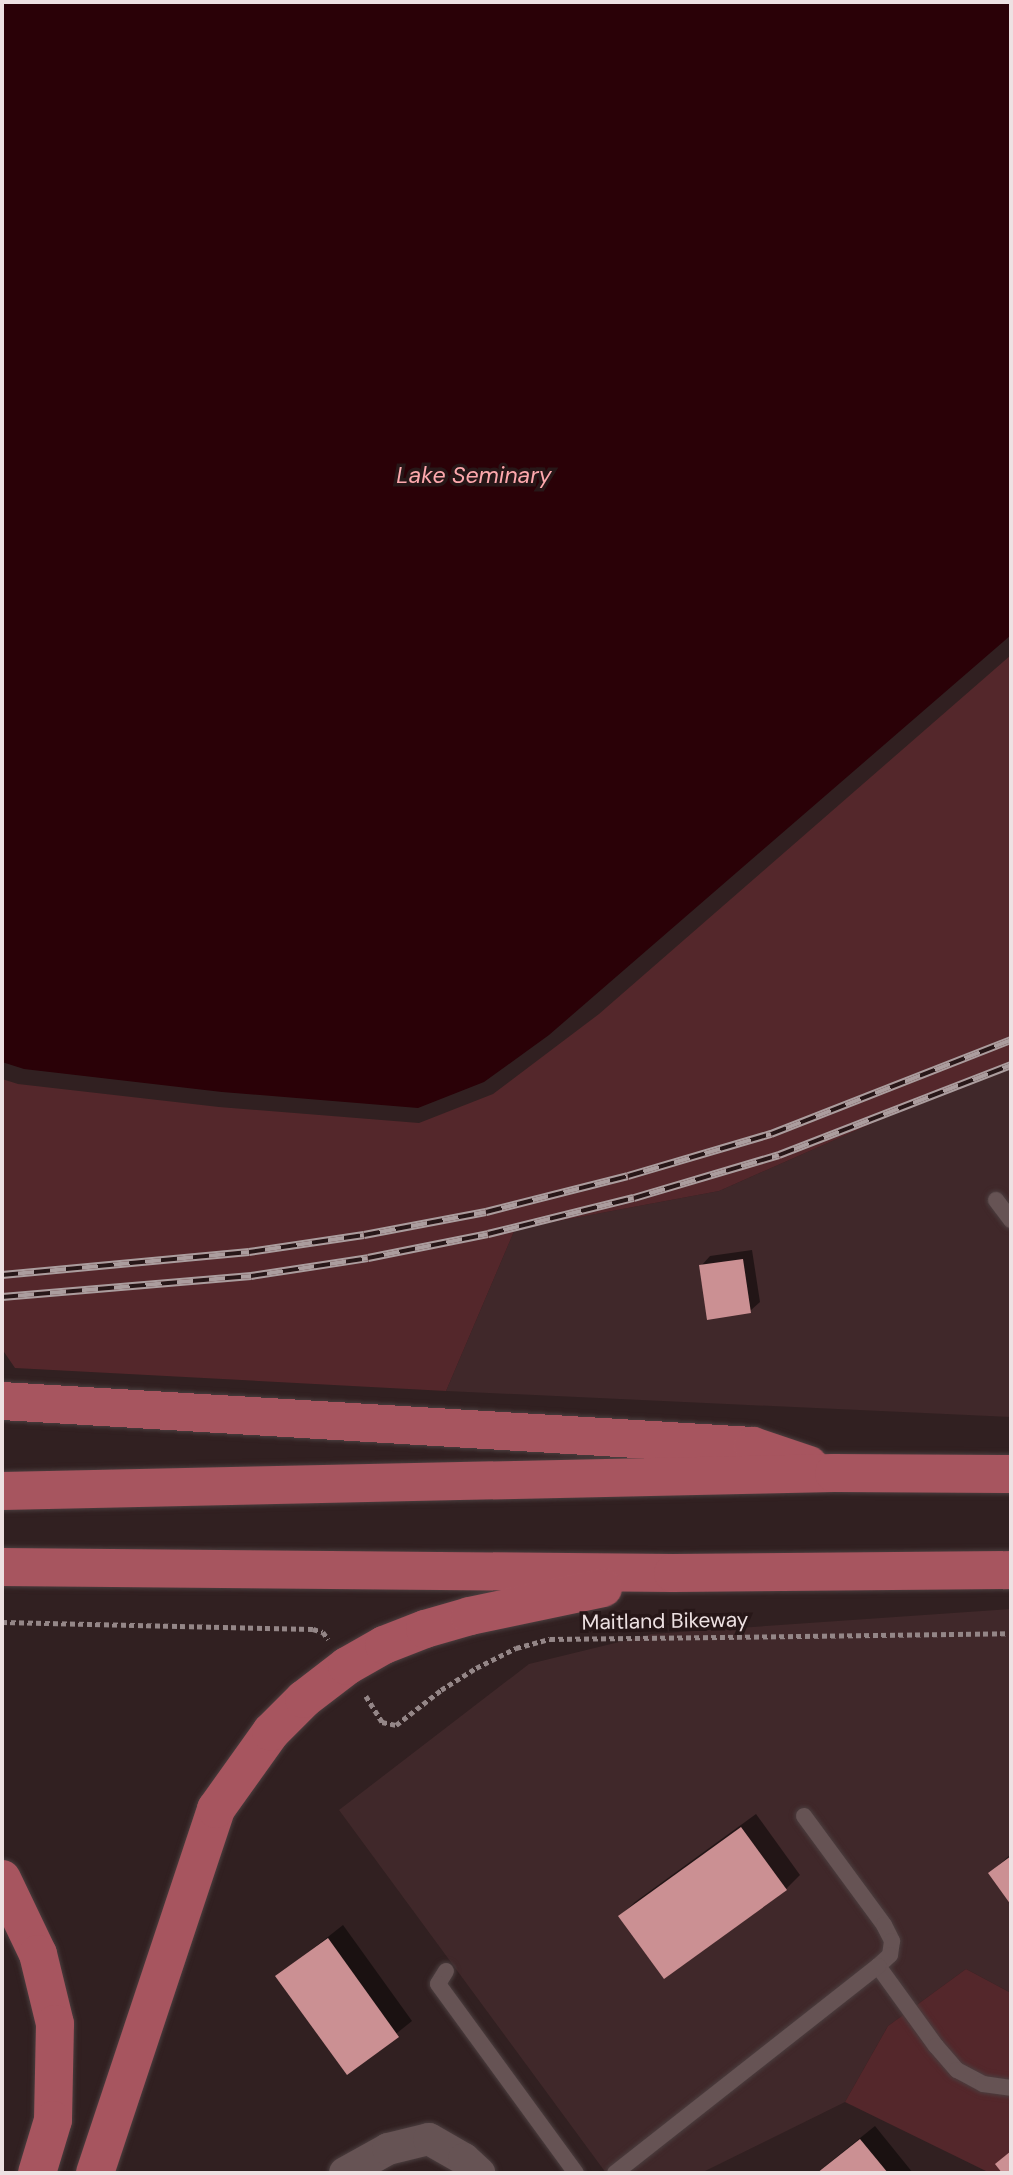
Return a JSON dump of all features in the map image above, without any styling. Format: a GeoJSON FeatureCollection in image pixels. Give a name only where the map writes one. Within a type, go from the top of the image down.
{"type":"FeatureCollection","features":[{"type":"Feature","properties":{"kind":"main road"},"geometry":{"type":"LineString","coordinates":[[2,1401],[753,1446],[834,1473]]}},
{"type":"Feature","properties":{"kind":"main road"},"geometry":{"type":"LineString","coordinates":[[2,1492],[834,1473],[1011,1474]]}},
{"type":"Feature","properties":{"kind":"main road"},"geometry":{"type":"LineString","coordinates":[[2,1567],[673,1573],[1011,1570]]}},
{"type":"Feature","properties":{"kind":"main road"},"geometry":{"type":"LineString","coordinates":[[95,2173],[216,1808],[271,1732],[304,1699],[347,1666],[384,1645],[425,1629],[673,1573]]}},
{"type":"Feature","properties":{"kind":"main road"},"geometry":{"type":"LineString","coordinates":[[2,1879],[38,1954],[55,2024],[53,2120],[37,2173]]}},
{"type":"Feature","properties":{"kind":"street"},"geometry":{"type":"LineString","coordinates":[[345,2173],[388,2149],[429,2139],[464,2159],[479,2173]]}},
{"type":"Feature","properties":{"kind":"lane"},"geometry":{"type":"LineString","coordinates":[[996,1200],[1011,1220]]}},
{"type":"Feature","properties":{"kind":"lane"},"geometry":{"type":"LineString","coordinates":[[615,2173],[890,1955],[892,1941],[884,1925],[804,1816]]}},
{"type":"Feature","properties":{"kind":"lane"},"geometry":{"type":"LineString","coordinates":[[878,1966],[957,2070],[983,2084],[1011,2088]]}},
{"type":"Feature","properties":{"kind":"lane"},"geometry":{"type":"LineString","coordinates":[[446,1971],[438,1984],[576,2173]]}},
{"type":"Feature","properties":{"kind":"path"},"geometry":{"type":"LineString","coordinates":[[2,1622],[61,1621],[119,1626],[313,1629],[323,1632],[336,1648]]}},
{"type":"Feature","properties":{"kind":"path","name":"Maitland Bikeway"},"geometry":{"type":"LineString","coordinates":[[362,1690],[382,1722],[396,1725],[476,1668],[516,1648],[550,1639],[1011,1633]]}},
{"type":"Feature","properties":{"kind":"shaded area"},"geometry":{"type":"Polygon","coordinates":[[[1011,655],[1011,1062],[719,1191],[515,1229],[446,1391],[15,1368],[2,1349],[2,1079],[18,1084],[219,1107],[419,1123],[493,1094],[599,1014],[1011,655]]]}},
{"type":"Feature","properties":{"kind":"shaded area"},"geometry":{"type":"Polygon","coordinates":[[[1011,1062],[1011,1417],[446,1391],[515,1229],[719,1191],[1011,1062]]]}},
{"type":"Feature","properties":{"kind":"shaded area"},"geometry":{"type":"Polygon","coordinates":[[[1011,1609],[1011,1993],[966,1969],[888,2026],[845,2102],[701,2173],[606,2173],[339,1810],[529,1664],[652,1634],[1011,1609]]]}},
{"type":"Feature","properties":{"kind":"shaded area"},"geometry":{"type":"Polygon","coordinates":[[[966,1969],[1011,1993],[1011,2173],[990,2173],[845,2102],[888,2026],[966,1969]]]}},
{"type":"Feature","properties":{"kind":"water","name":"Lake Seminary"},"geometry":{"type":"Polygon","coordinates":[[[2,2],[1011,2],[1011,635],[549,1035],[484,1082],[418,1108],[222,1092],[24,1069],[2,1062],[2,2]]]}},
{"type":"Feature","properties":{"kind":"building"},"geometry":{"type":"Polygon","coordinates":[[[743,1259],[751,1313],[707,1320],[699,1265],[743,1259]]]}},
{"type":"Feature","properties":{"kind":"building"},"geometry":{"type":"Polygon","coordinates":[[[741,1827],[787,1890],[664,1979],[618,1916],[741,1827]]]}},
{"type":"Feature","properties":{"kind":"building"},"geometry":{"type":"Polygon","coordinates":[[[1011,1856],[1011,1905],[988,1873],[1011,1856]]]}},
{"type":"Feature","properties":{"kind":"building"},"geometry":{"type":"Polygon","coordinates":[[[328,1938],[399,2037],[347,2075],[275,1976],[328,1938]]]}},
{"type":"Feature","properties":{"kind":"building"},"geometry":{"type":"Polygon","coordinates":[[[860,2139],[888,2173],[817,2173],[860,2139]]]}},
{"type":"Feature","properties":{"kind":"building"},"geometry":{"type":"Polygon","coordinates":[[[1011,2151],[1011,2173],[1002,2173],[995,2164],[1011,2151]]]}},
{"type":"Feature","properties":{"kind":"railway"},"geometry":{"type":"LineString","coordinates":[[2,1275],[249,1252],[364,1235],[486,1212],[628,1176],[771,1134],[1011,1040]]}},
{"type":"Feature","properties":{"kind":"railway"},"geometry":{"type":"LineString","coordinates":[[2,1297],[251,1276],[368,1258],[488,1234],[634,1198],[779,1155],[1011,1065]]}}]}
